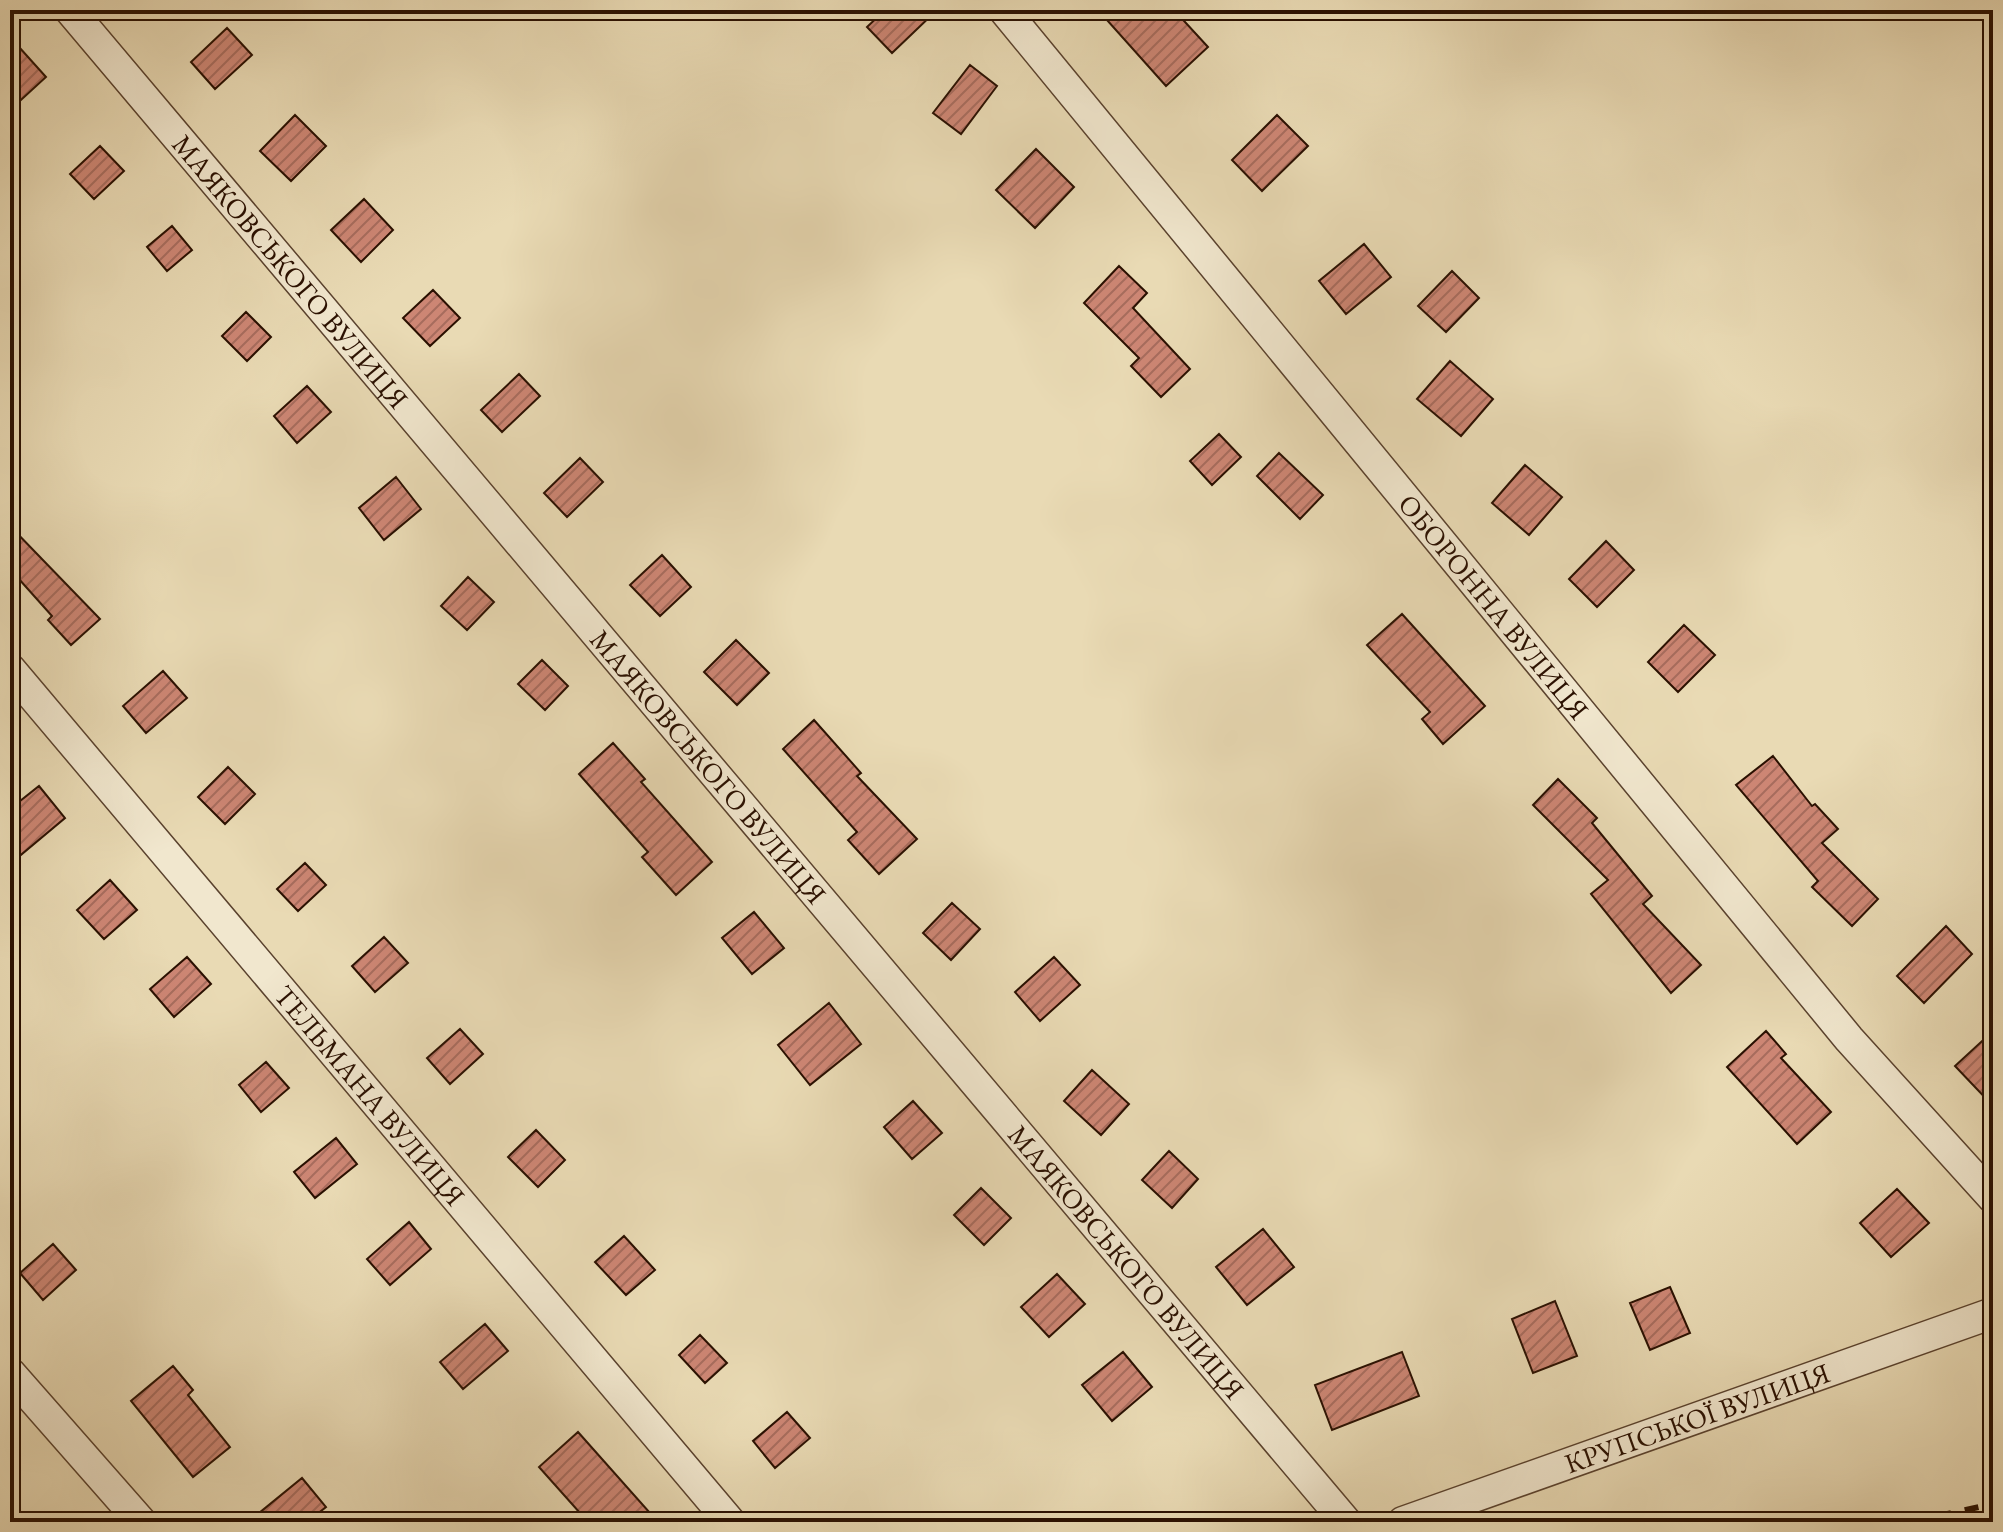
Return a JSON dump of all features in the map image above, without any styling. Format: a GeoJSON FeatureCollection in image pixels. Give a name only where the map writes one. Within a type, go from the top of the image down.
{"type":"FeatureCollection","features":[{"type":"Feature","properties":{"kind":"street","name":"МАЯКОВСЬКОГО ВУЛИЦЯ"},"geometry":{"type":"LineString","coordinates":[[70,10],[1346,1522]]}},
{"type":"Feature","properties":{"kind":"street","name":"ОБОРОННА ВУЛИЦЯ"},"geometry":{"type":"LineString","coordinates":[[1004,10],[1849,1039],[1993,1198]]}},
{"type":"Feature","properties":{"kind":"street","name":"ТЕЛЬМАНА ВУЛИЦЯ"},"geometry":{"type":"LineString","coordinates":[[10,669],[730,1522]]}},
{"type":"Feature","properties":{"kind":"street","name":"КРУПСЬКОЇ ВУЛИЦЯ"},"geometry":{"type":"LineString","coordinates":[[1403,1522],[1993,1313]]}},
{"type":"Feature","properties":{"kind":"street"},"geometry":{"type":"LineString","coordinates":[[10,1373],[141,1522]]}},
{"type":"Feature","properties":{"kind":"building"},"geometry":{"type":"Polygon","coordinates":[[[885,10],[937,10],[892,53],[867,27],[885,10]]]}},
{"type":"Feature","properties":{"kind":"building"},"geometry":{"type":"Polygon","coordinates":[[[1098,10],[1174,10],[1208,47],[1166,86],[1098,10]]]}},
{"type":"Feature","properties":{"kind":"building"},"geometry":{"type":"Polygon","coordinates":[[[227,28],[252,55],[215,89],[191,62],[227,28]]]}},
{"type":"Feature","properties":{"kind":"building"},"geometry":{"type":"Polygon","coordinates":[[[10,37],[46,77],[10,110],[10,37]]]}},
{"type":"Feature","properties":{"kind":"building"},"geometry":{"type":"Polygon","coordinates":[[[970,65],[997,86],[961,134],[933,113],[970,65]]]}},
{"type":"Feature","properties":{"kind":"building"},"geometry":{"type":"Polygon","coordinates":[[[295,115],[326,146],[291,181],[260,151],[295,115]]]}},
{"type":"Feature","properties":{"kind":"building"},"geometry":{"type":"Polygon","coordinates":[[[1277,115],[1308,146],[1262,191],[1232,160],[1277,115]]]}},
{"type":"Feature","properties":{"kind":"building"},"geometry":{"type":"Polygon","coordinates":[[[100,146],[124,171],[94,199],[70,174],[100,146]]]}},
{"type":"Feature","properties":{"kind":"building"},"geometry":{"type":"Polygon","coordinates":[[[1036,149],[1074,187],[1035,228],[996,190],[1036,149]]]}},
{"type":"Feature","properties":{"kind":"building"},"geometry":{"type":"Polygon","coordinates":[[[364,199],[393,230],[361,262],[331,230],[364,199]]]}},
{"type":"Feature","properties":{"kind":"building"},"geometry":{"type":"Polygon","coordinates":[[[172,226],[192,250],[167,271],[147,247],[172,226]]]}},
{"type":"Feature","properties":{"kind":"building"},"geometry":{"type":"Polygon","coordinates":[[[1364,244],[1391,277],[1346,314],[1319,281],[1364,244]]]}},
{"type":"Feature","properties":{"kind":"building"},"geometry":{"type":"Polygon","coordinates":[[[1119,266],[1147,293],[1133,308],[1190,369],[1161,397],[1131,366],[1139,358],[1084,303],[1119,266]]]}},
{"type":"Feature","properties":{"kind":"building"},"geometry":{"type":"Polygon","coordinates":[[[1452,271],[1479,298],[1446,332],[1418,306],[1452,271]]]}},
{"type":"Feature","properties":{"kind":"building"},"geometry":{"type":"Polygon","coordinates":[[[433,290],[460,318],[430,346],[403,318],[433,290]]]}},
{"type":"Feature","properties":{"kind":"building"},"geometry":{"type":"Polygon","coordinates":[[[246,312],[271,337],[247,361],[222,336],[246,312]]]}},
{"type":"Feature","properties":{"kind":"building"},"geometry":{"type":"Polygon","coordinates":[[[1450,361],[1493,399],[1461,436],[1417,399],[1450,361]]]}},
{"type":"Feature","properties":{"kind":"building"},"geometry":{"type":"Polygon","coordinates":[[[519,374],[540,396],[502,432],[481,410],[519,374]]]}},
{"type":"Feature","properties":{"kind":"building"},"geometry":{"type":"Polygon","coordinates":[[[307,386],[331,412],[297,443],[274,416],[307,386]]]}},
{"type":"Feature","properties":{"kind":"building"},"geometry":{"type":"Polygon","coordinates":[[[1219,434],[1241,457],[1212,485],[1190,461],[1219,434]]]}},
{"type":"Feature","properties":{"kind":"building"},"geometry":{"type":"Polygon","coordinates":[[[1279,453],[1323,495],[1300,519],[1257,476],[1279,453]]]}},
{"type":"Feature","properties":{"kind":"building"},"geometry":{"type":"Polygon","coordinates":[[[580,458],[603,482],[567,517],[544,493],[580,458]]]}},
{"type":"Feature","properties":{"kind":"building"},"geometry":{"type":"Polygon","coordinates":[[[1525,465],[1562,497],[1529,535],[1492,503],[1525,465]]]}},
{"type":"Feature","properties":{"kind":"building"},"geometry":{"type":"Polygon","coordinates":[[[396,477],[421,509],[384,540],[359,508],[396,477]]]}},
{"type":"Feature","properties":{"kind":"building"},"geometry":{"type":"Polygon","coordinates":[[[10,526],[100,619],[71,645],[48,620],[52,616],[10,569],[10,526]]]}},
{"type":"Feature","properties":{"kind":"building"},"geometry":{"type":"Polygon","coordinates":[[[1606,541],[1634,570],[1597,607],[1569,579],[1606,541]]]}},
{"type":"Feature","properties":{"kind":"building"},"geometry":{"type":"Polygon","coordinates":[[[662,555],[691,587],[660,616],[630,585],[662,555]]]}},
{"type":"Feature","properties":{"kind":"building"},"geometry":{"type":"Polygon","coordinates":[[[468,577],[494,602],[467,630],[441,606],[468,577]]]}},
{"type":"Feature","properties":{"kind":"building"},"geometry":{"type":"Polygon","coordinates":[[[1402,614],[1485,706],[1443,744],[1422,719],[1430,712],[1367,645],[1402,614]]]}},
{"type":"Feature","properties":{"kind":"building"},"geometry":{"type":"Polygon","coordinates":[[[1684,625],[1715,655],[1678,692],[1648,662],[1684,625]]]}},
{"type":"Feature","properties":{"kind":"building"},"geometry":{"type":"Polygon","coordinates":[[[736,640],[769,673],[737,705],[704,672],[736,640]]]}},
{"type":"Feature","properties":{"kind":"building"},"geometry":{"type":"Polygon","coordinates":[[[542,660],[568,686],[545,710],[518,684],[542,660]]]}},
{"type":"Feature","properties":{"kind":"building"},"geometry":{"type":"Polygon","coordinates":[[[163,671],[187,698],[146,733],[123,706],[163,671]]]}},
{"type":"Feature","properties":{"kind":"building"},"geometry":{"type":"Polygon","coordinates":[[[814,720],[861,773],[857,776],[917,839],[879,874],[848,840],[857,832],[783,749],[814,720]]]}},
{"type":"Feature","properties":{"kind":"building"},"geometry":{"type":"Polygon","coordinates":[[[613,743],[645,779],[641,782],[712,862],[676,895],[642,857],[648,852],[579,774],[613,743]]]}},
{"type":"Feature","properties":{"kind":"building"},"geometry":{"type":"Polygon","coordinates":[[[1773,756],[1812,806],[1815,804],[1838,829],[1822,843],[1878,899],[1852,926],[1812,887],[1818,881],[1736,785],[1773,756]]]}},
{"type":"Feature","properties":{"kind":"building"},"geometry":{"type":"Polygon","coordinates":[[[228,767],[255,794],[225,824],[198,797],[228,767]]]}},
{"type":"Feature","properties":{"kind":"building"},"geometry":{"type":"Polygon","coordinates":[[[1558,779],[1597,818],[1592,823],[1652,896],[1643,904],[1701,965],[1671,993],[1591,894],[1608,880],[1533,805],[1558,779]]]}},
{"type":"Feature","properties":{"kind":"building"},"geometry":{"type":"Polygon","coordinates":[[[39,786],[65,818],[10,864],[10,809],[39,786]]]}},
{"type":"Feature","properties":{"kind":"building"},"geometry":{"type":"Polygon","coordinates":[[[305,863],[326,885],[298,911],[277,889],[305,863]]]}},
{"type":"Feature","properties":{"kind":"building"},"geometry":{"type":"Polygon","coordinates":[[[110,880],[137,910],[104,939],[77,910],[110,880]]]}},
{"type":"Feature","properties":{"kind":"building"},"geometry":{"type":"Polygon","coordinates":[[[952,903],[980,929],[951,960],[923,933],[952,903]]]}},
{"type":"Feature","properties":{"kind":"building"},"geometry":{"type":"Polygon","coordinates":[[[754,912],[784,948],[752,974],[722,938],[754,912]]]}},
{"type":"Feature","properties":{"kind":"building"},"geometry":{"type":"Polygon","coordinates":[[[1946,926],[1972,954],[1924,1003],[1897,976],[1946,926]]]}},
{"type":"Feature","properties":{"kind":"building"},"geometry":{"type":"Polygon","coordinates":[[[384,937],[408,963],[375,992],[352,966],[384,937]]]}},
{"type":"Feature","properties":{"kind":"building"},"geometry":{"type":"Polygon","coordinates":[[[187,957],[211,984],[174,1017],[150,989],[187,957]]]}},
{"type":"Feature","properties":{"kind":"building"},"geometry":{"type":"Polygon","coordinates":[[[1054,957],[1080,985],[1040,1021],[1015,992],[1054,957]]]}},
{"type":"Feature","properties":{"kind":"building"},"geometry":{"type":"Polygon","coordinates":[[[829,1003],[861,1044],[810,1085],[778,1045],[829,1003]]]}},
{"type":"Feature","properties":{"kind":"building"},"geometry":{"type":"Polygon","coordinates":[[[460,1029],[483,1054],[450,1084],[427,1058],[460,1029]]]}},
{"type":"Feature","properties":{"kind":"building"},"geometry":{"type":"Polygon","coordinates":[[[1766,1031],[1786,1054],[1781,1058],[1831,1112],[1797,1144],[1727,1067],[1766,1031]]]}},
{"type":"Feature","properties":{"kind":"building"},"geometry":{"type":"Polygon","coordinates":[[[1993,1031],[1993,1106],[1955,1066],[1993,1031]]]}},
{"type":"Feature","properties":{"kind":"building"},"geometry":{"type":"Polygon","coordinates":[[[266,1062],[289,1088],[261,1112],[239,1085],[266,1062]]]}},
{"type":"Feature","properties":{"kind":"building"},"geometry":{"type":"Polygon","coordinates":[[[1092,1070],[1129,1104],[1101,1135],[1064,1101],[1092,1070]]]}},
{"type":"Feature","properties":{"kind":"building"},"geometry":{"type":"Polygon","coordinates":[[[913,1101],[942,1133],[912,1159],[884,1127],[913,1101]]]}},
{"type":"Feature","properties":{"kind":"building"},"geometry":{"type":"Polygon","coordinates":[[[536,1130],[565,1160],[538,1187],[508,1157],[536,1130]]]}},
{"type":"Feature","properties":{"kind":"building"},"geometry":{"type":"Polygon","coordinates":[[[336,1138],[357,1164],[315,1198],[294,1172],[336,1138]]]}},
{"type":"Feature","properties":{"kind":"building"},"geometry":{"type":"Polygon","coordinates":[[[1169,1151],[1198,1179],[1172,1208],[1142,1180],[1169,1151]]]}},
{"type":"Feature","properties":{"kind":"building"},"geometry":{"type":"Polygon","coordinates":[[[981,1188],[1011,1218],[984,1245],[954,1215],[981,1188]]]}},
{"type":"Feature","properties":{"kind":"building"},"geometry":{"type":"Polygon","coordinates":[[[1897,1189],[1929,1223],[1891,1257],[1860,1223],[1897,1189]]]}},
{"type":"Feature","properties":{"kind":"building"},"geometry":{"type":"Polygon","coordinates":[[[409,1222],[431,1249],[390,1285],[367,1259],[409,1222]]]}},
{"type":"Feature","properties":{"kind":"building"},"geometry":{"type":"Polygon","coordinates":[[[1263,1229],[1294,1267],[1247,1305],[1216,1267],[1263,1229]]]}},
{"type":"Feature","properties":{"kind":"building"},"geometry":{"type":"Polygon","coordinates":[[[624,1236],[655,1270],[626,1295],[595,1262],[624,1236]]]}},
{"type":"Feature","properties":{"kind":"building"},"geometry":{"type":"Polygon","coordinates":[[[53,1244],[76,1270],[43,1300],[20,1273],[53,1244]]]}},
{"type":"Feature","properties":{"kind":"building"},"geometry":{"type":"Polygon","coordinates":[[[1057,1274],[1085,1304],[1049,1337],[1021,1307],[1057,1274]]]}},
{"type":"Feature","properties":{"kind":"building"},"geometry":{"type":"Polygon","coordinates":[[[1670,1287],[1690,1333],[1650,1350],[1630,1303],[1670,1287]]]}},
{"type":"Feature","properties":{"kind":"building"},"geometry":{"type":"Polygon","coordinates":[[[1555,1301],[1577,1356],[1533,1373],[1512,1319],[1555,1301]]]}},
{"type":"Feature","properties":{"kind":"building"},"geometry":{"type":"Polygon","coordinates":[[[485,1324],[508,1351],[463,1389],[440,1362],[485,1324]]]}},
{"type":"Feature","properties":{"kind":"building"},"geometry":{"type":"Polygon","coordinates":[[[700,1335],[727,1363],[705,1383],[679,1355],[700,1335]]]}},
{"type":"Feature","properties":{"kind":"building"},"geometry":{"type":"Polygon","coordinates":[[[1123,1352],[1152,1387],[1112,1421],[1082,1385],[1123,1352]]]}},
{"type":"Feature","properties":{"kind":"building"},"geometry":{"type":"Polygon","coordinates":[[[1402,1352],[1419,1396],[1332,1430],[1315,1385],[1402,1352]]]}},
{"type":"Feature","properties":{"kind":"building"},"geometry":{"type":"Polygon","coordinates":[[[173,1366],[193,1390],[188,1395],[230,1447],[193,1477],[131,1401],[173,1366]]]}},
{"type":"Feature","properties":{"kind":"building"},"geometry":{"type":"Polygon","coordinates":[[[787,1412],[810,1438],[775,1468],[753,1441],[787,1412]]]}},
{"type":"Feature","properties":{"kind":"building"},"geometry":{"type":"Polygon","coordinates":[[[578,1432],[658,1522],[588,1522],[539,1467],[578,1432]]]}},
{"type":"Feature","properties":{"kind":"building"},"geometry":{"type":"Polygon","coordinates":[[[302,1478],[326,1507],[307,1522],[248,1522],[302,1478]]]}},
{"type":"Feature","properties":{"kind":"railway"},"geometry":{"type":"LineString","coordinates":[[1910,1522],[1993,1504]]}}]}
